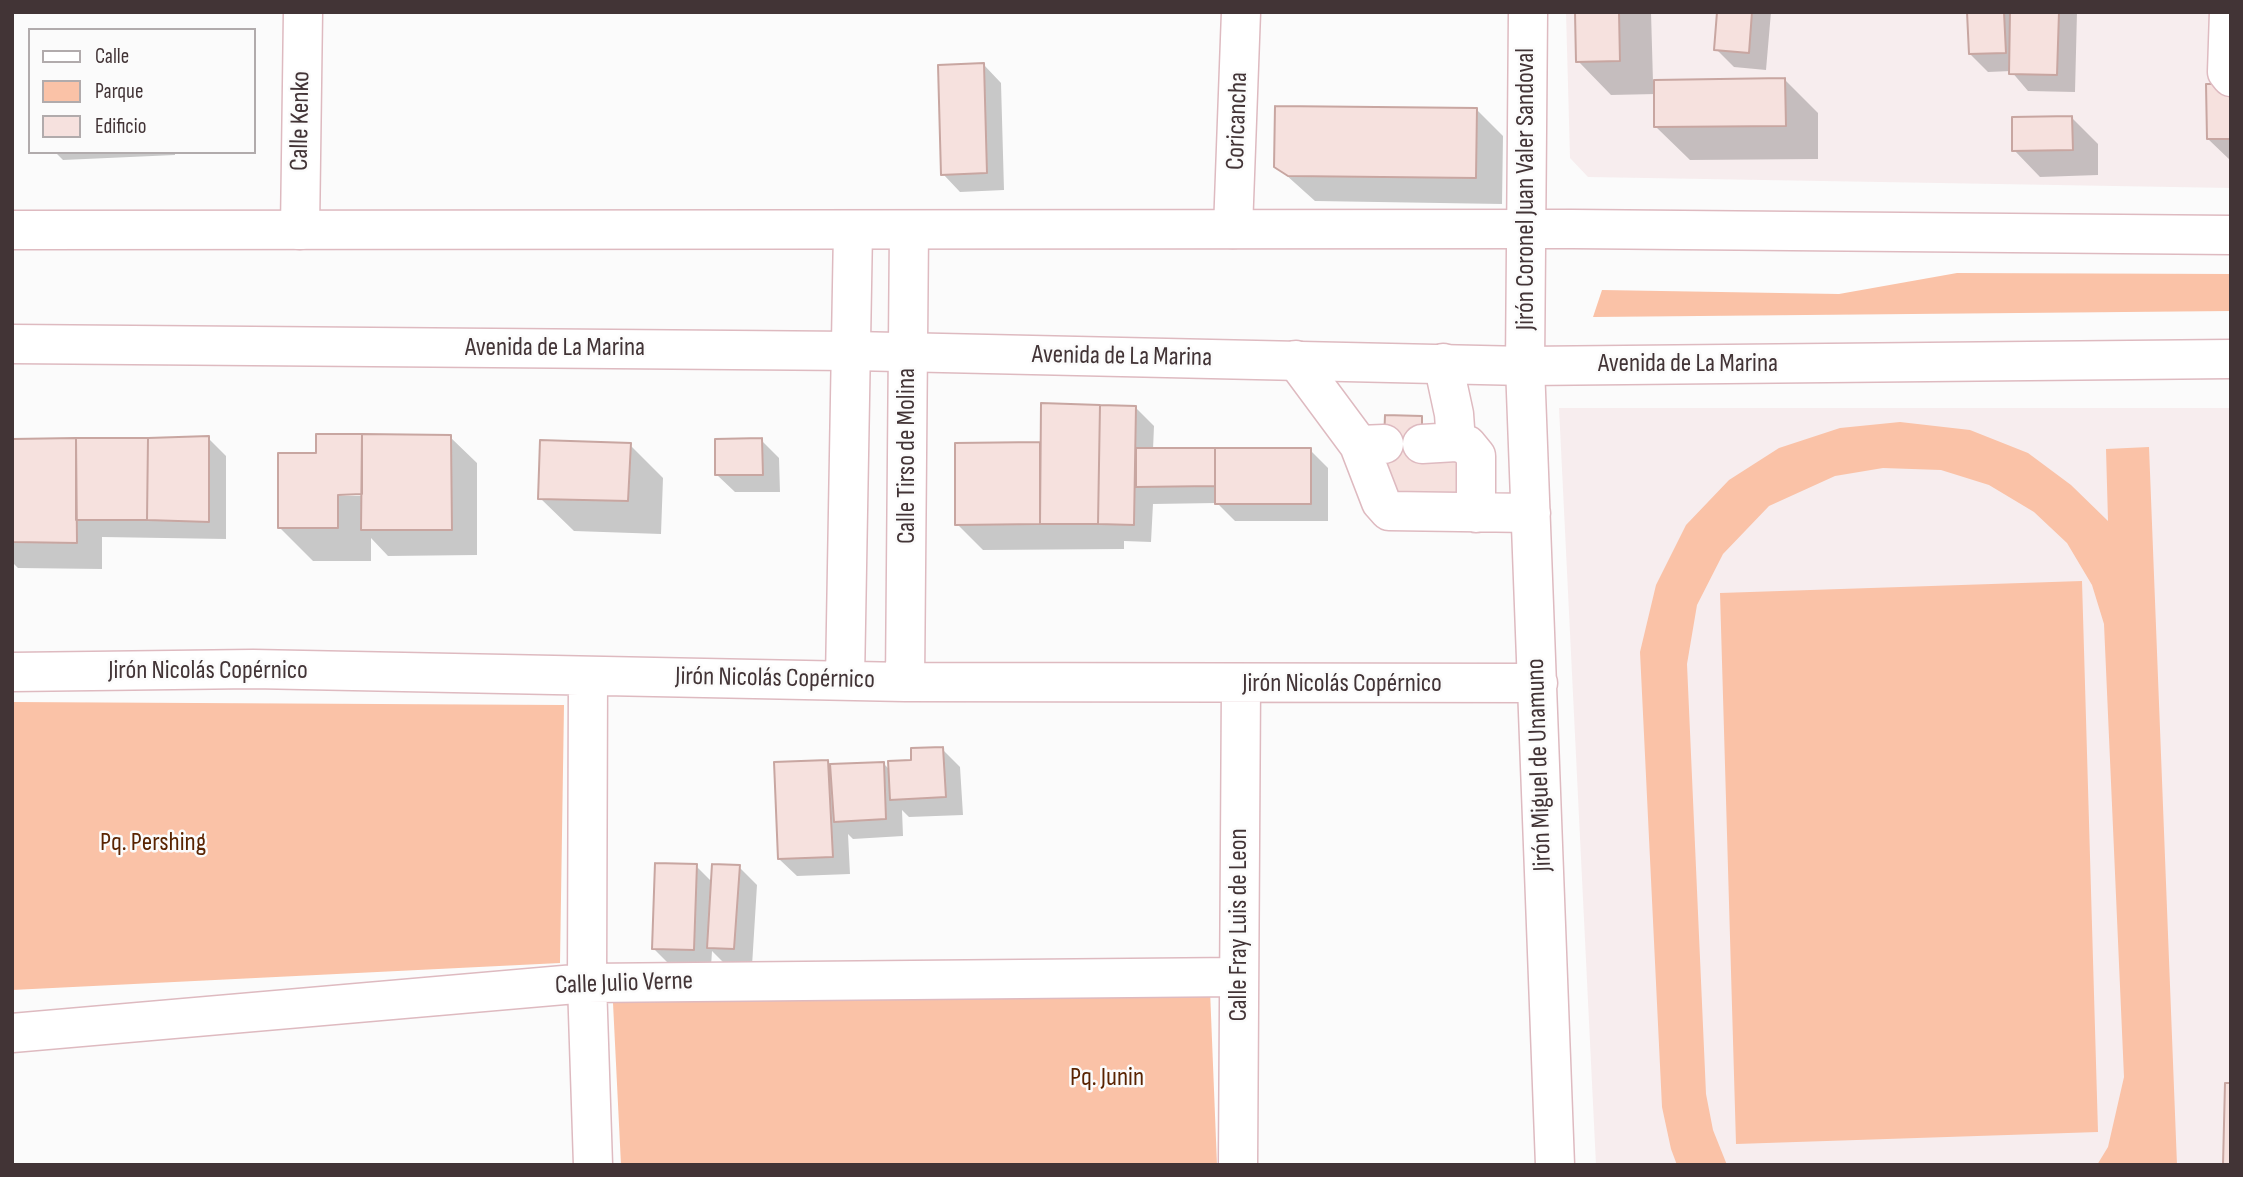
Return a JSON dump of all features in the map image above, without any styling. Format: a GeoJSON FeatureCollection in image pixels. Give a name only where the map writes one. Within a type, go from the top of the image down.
{"type":"FeatureCollection","features":[{"type":"Feature","properties":{"kind":"street","name":"Calle Kenko"},"geometry":{"type":"LineString","coordinates":[[300,230],[303,12]]}},
{"type":"Feature","properties":{"kind":"street","name":"Coricancha"},"geometry":{"type":"LineString","coordinates":[[1233,229],[1241,12]]}},
{"type":"Feature","properties":{"kind":"street","name":"Jirón Coronel Juan Valer Sandoval"},"geometry":{"type":"LineString","coordinates":[[1525,366],[1528,12]]}},
{"type":"Feature","properties":{"kind":"street"},"geometry":{"type":"LineString","coordinates":[[2229,12],[2227,72],[2231,77]]}},
{"type":"Feature","properties":{"kind":"street"},"geometry":{"type":"LineString","coordinates":[[12,230],[1233,229],[2231,235]]}},
{"type":"Feature","properties":{"kind":"street","name":"Calle Tirso de Molina"},"geometry":{"type":"LineString","coordinates":[[845,680],[853,351],[853,230]]}},
{"type":"Feature","properties":{"kind":"street","name":"Calle Tirso de Molina"},"geometry":{"type":"LineString","coordinates":[[905,682],[909,230]]}},
{"type":"Feature","properties":{"kind":"street","name":"Avenida de La Marina"},"geometry":{"type":"LineString","coordinates":[[12,344],[853,351],[1525,366],[2231,359]]}},
{"type":"Feature","properties":{"kind":"street"},"geometry":{"type":"LineString","coordinates":[[1296,360],[1371,445],[1381,502],[1388,511],[1531,513]]}},
{"type":"Feature","properties":{"kind":"street"},"geometry":{"type":"LineString","coordinates":[[1443,363],[1454,414],[1439,443],[1467,445],[1476,456],[1476,513]]}},
{"type":"Feature","properties":{"kind":"street","name":"Jirón Miguel de Unamuno"},"geometry":{"type":"LineString","coordinates":[[1525,366],[1555,1164]]}},
{"type":"Feature","properties":{"kind":"street","name":"Jirón Nicolás Copérnico"},"geometry":{"type":"LineString","coordinates":[[12,672],[253,669],[905,682],[1538,683]]}},
{"type":"Feature","properties":{"kind":"street"},"geometry":{"type":"LineString","coordinates":[[588,676],[587,983],[593,1165]]}},
{"type":"Feature","properties":{"kind":"street","name":"Calle Fray Luis de Leon"},"geometry":{"type":"LineString","coordinates":[[1238,1165],[1241,684]]}},
{"type":"Feature","properties":{"kind":"street","name":"Calle Julio Verne"},"geometry":{"type":"LineString","coordinates":[[12,1033],[587,983],[1238,977]]}},
{"type":"Feature","properties":{"kind":"street"},"geometry":{"type":"LineString","coordinates":[[1550,1165],[1555,1164]]}},
{"type":"Feature","properties":{"kind":"shaded area"},"geometry":{"type":"Polygon","coordinates":[[[1566,12],[2231,12],[2231,188],[1588,177],[1570,158],[1566,12]]]}},
{"type":"Feature","properties":{"kind":"shaded area"},"geometry":{"type":"Polygon","coordinates":[[[1559,408],[2231,408],[2231,1165],[1596,1165],[1559,408]]]}},
{"type":"Feature","properties":{"kind":"green space"},"geometry":{"type":"Polygon","coordinates":[[[1957,273],[2231,274],[2231,311],[1593,317],[1602,290],[1839,294],[1957,273]]]}},
{"type":"Feature","properties":{"kind":"green space"},"geometry":{"type":"Polygon","coordinates":[[[1900,422],[1970,430],[2028,453],[2071,485],[2108,521],[2106,449],[2149,447],[2177,1165],[2097,1165],[2108,1147],[2124,1077],[2104,624],[2092,585],[2067,543],[2034,512],[1989,485],[1941,470],[1883,468],[1835,476],[1769,506],[1723,554],[1697,605],[1687,664],[1706,1094],[1713,1130],[1727,1165],[1677,1165],[1671,1149],[1662,1107],[1640,652],[1656,585],[1686,525],[1729,480],[1779,448],[1840,428],[1900,422]]]}},
{"type":"Feature","properties":{"kind":"green space"},"geometry":{"type":"Polygon","coordinates":[[[2082,581],[2098,1132],[1736,1144],[1720,593],[2082,581]]]}},
{"type":"Feature","properties":{"kind":"green space","name":"Pq. Pershing"},"geometry":{"type":"Polygon","coordinates":[[[12,702],[564,705],[560,963],[12,990],[12,702]]]}},
{"type":"Feature","properties":{"kind":"green space","name":"Pq. Junin"},"geometry":{"type":"Polygon","coordinates":[[[1210,990],[1217,1165],[621,1165],[613,1003],[1210,990]]]}},
{"type":"Feature","properties":{"kind":"building"},"geometry":{"type":"Polygon","coordinates":[[[1575,12],[1619,12],[1620,61],[1576,62],[1575,12]]]}},
{"type":"Feature","properties":{"kind":"building"},"geometry":{"type":"Polygon","coordinates":[[[1717,12],[1752,12],[1749,53],[1714,50],[1717,12]]]}},
{"type":"Feature","properties":{"kind":"building"},"geometry":{"type":"Polygon","coordinates":[[[1967,12],[2004,12],[2006,53],[1969,54],[1967,12]]]}},
{"type":"Feature","properties":{"kind":"building"},"geometry":{"type":"Polygon","coordinates":[[[2010,12],[2059,12],[2057,75],[2009,74],[2010,12]]]}},
{"type":"Feature","properties":{"kind":"building"},"geometry":{"type":"Polygon","coordinates":[[[984,63],[987,173],[941,175],[938,65],[984,63]]]}},
{"type":"Feature","properties":{"kind":"building"},"geometry":{"type":"Polygon","coordinates":[[[1785,78],[1786,126],[1654,127],[1654,80],[1785,78]]]}},
{"type":"Feature","properties":{"kind":"building"},"geometry":{"type":"Polygon","coordinates":[[[2206,84],[2231,84],[2231,139],[2207,139],[2206,84]]]}},
{"type":"Feature","properties":{"kind":"building"},"geometry":{"type":"Polygon","coordinates":[[[1275,106],[1477,108],[1476,178],[1288,176],[1274,167],[1275,106]]]}},
{"type":"Feature","properties":{"kind":"building"},"geometry":{"type":"Polygon","coordinates":[[[2072,116],[2073,150],[2012,151],[2012,117],[2072,116]]]}},
{"type":"Feature","properties":{"kind":"building"},"geometry":{"type":"Polygon","coordinates":[[[1041,403],[1100,405],[1098,524],[1040,524],[1041,403]]]}},
{"type":"Feature","properties":{"kind":"building"},"geometry":{"type":"Polygon","coordinates":[[[1100,405],[1136,406],[1134,525],[1098,524],[1100,405]]]}},
{"type":"Feature","properties":{"kind":"building"},"geometry":{"type":"Polygon","coordinates":[[[1385,415],[1422,416],[1422,444],[1463,457],[1461,497],[1382,496],[1385,415]]]}},
{"type":"Feature","properties":{"kind":"building"},"geometry":{"type":"Polygon","coordinates":[[[316,434],[362,434],[362,494],[338,495],[338,528],[278,528],[278,453],[316,453],[316,434]]]}},
{"type":"Feature","properties":{"kind":"building"},"geometry":{"type":"Polygon","coordinates":[[[362,434],[451,435],[452,530],[361,530],[362,434]]]}},
{"type":"Feature","properties":{"kind":"building"},"geometry":{"type":"Polygon","coordinates":[[[209,436],[209,522],[147,520],[148,438],[209,436]]]}},
{"type":"Feature","properties":{"kind":"building"},"geometry":{"type":"Polygon","coordinates":[[[76,438],[77,543],[12,542],[12,439],[76,438]]]}},
{"type":"Feature","properties":{"kind":"building"},"geometry":{"type":"Polygon","coordinates":[[[76,438],[148,438],[147,520],[76,520],[76,438]]]}},
{"type":"Feature","properties":{"kind":"building"},"geometry":{"type":"Polygon","coordinates":[[[762,438],[763,475],[715,475],[715,439],[762,438]]]}},
{"type":"Feature","properties":{"kind":"building"},"geometry":{"type":"Polygon","coordinates":[[[540,440],[631,443],[628,501],[538,499],[540,440]]]}},
{"type":"Feature","properties":{"kind":"building"},"geometry":{"type":"Polygon","coordinates":[[[1040,442],[1040,524],[955,525],[955,443],[1040,442]]]}},
{"type":"Feature","properties":{"kind":"building"},"geometry":{"type":"Polygon","coordinates":[[[1136,448],[1215,448],[1215,486],[1136,487],[1136,448]]]}},
{"type":"Feature","properties":{"kind":"building"},"geometry":{"type":"Polygon","coordinates":[[[1215,448],[1311,448],[1311,504],[1215,504],[1215,448]]]}},
{"type":"Feature","properties":{"kind":"building"},"geometry":{"type":"Polygon","coordinates":[[[943,747],[946,797],[890,800],[888,761],[911,760],[911,748],[943,747]]]}},
{"type":"Feature","properties":{"kind":"building"},"geometry":{"type":"Polygon","coordinates":[[[828,760],[833,857],[778,859],[774,762],[828,760]]]}},
{"type":"Feature","properties":{"kind":"building"},"geometry":{"type":"Polygon","coordinates":[[[884,762],[886,819],[834,822],[830,764],[884,762]]]}},
{"type":"Feature","properties":{"kind":"building"},"geometry":{"type":"Polygon","coordinates":[[[655,863],[697,864],[694,950],[652,949],[655,863]]]}},
{"type":"Feature","properties":{"kind":"building"},"geometry":{"type":"Polygon","coordinates":[[[712,864],[740,865],[734,949],[707,948],[712,864]]]}},
{"type":"Feature","properties":{"kind":"building"},"geometry":{"type":"Polygon","coordinates":[[[2225,1083],[2231,1083],[2231,1165],[2223,1165],[2225,1083]]]}}]}
